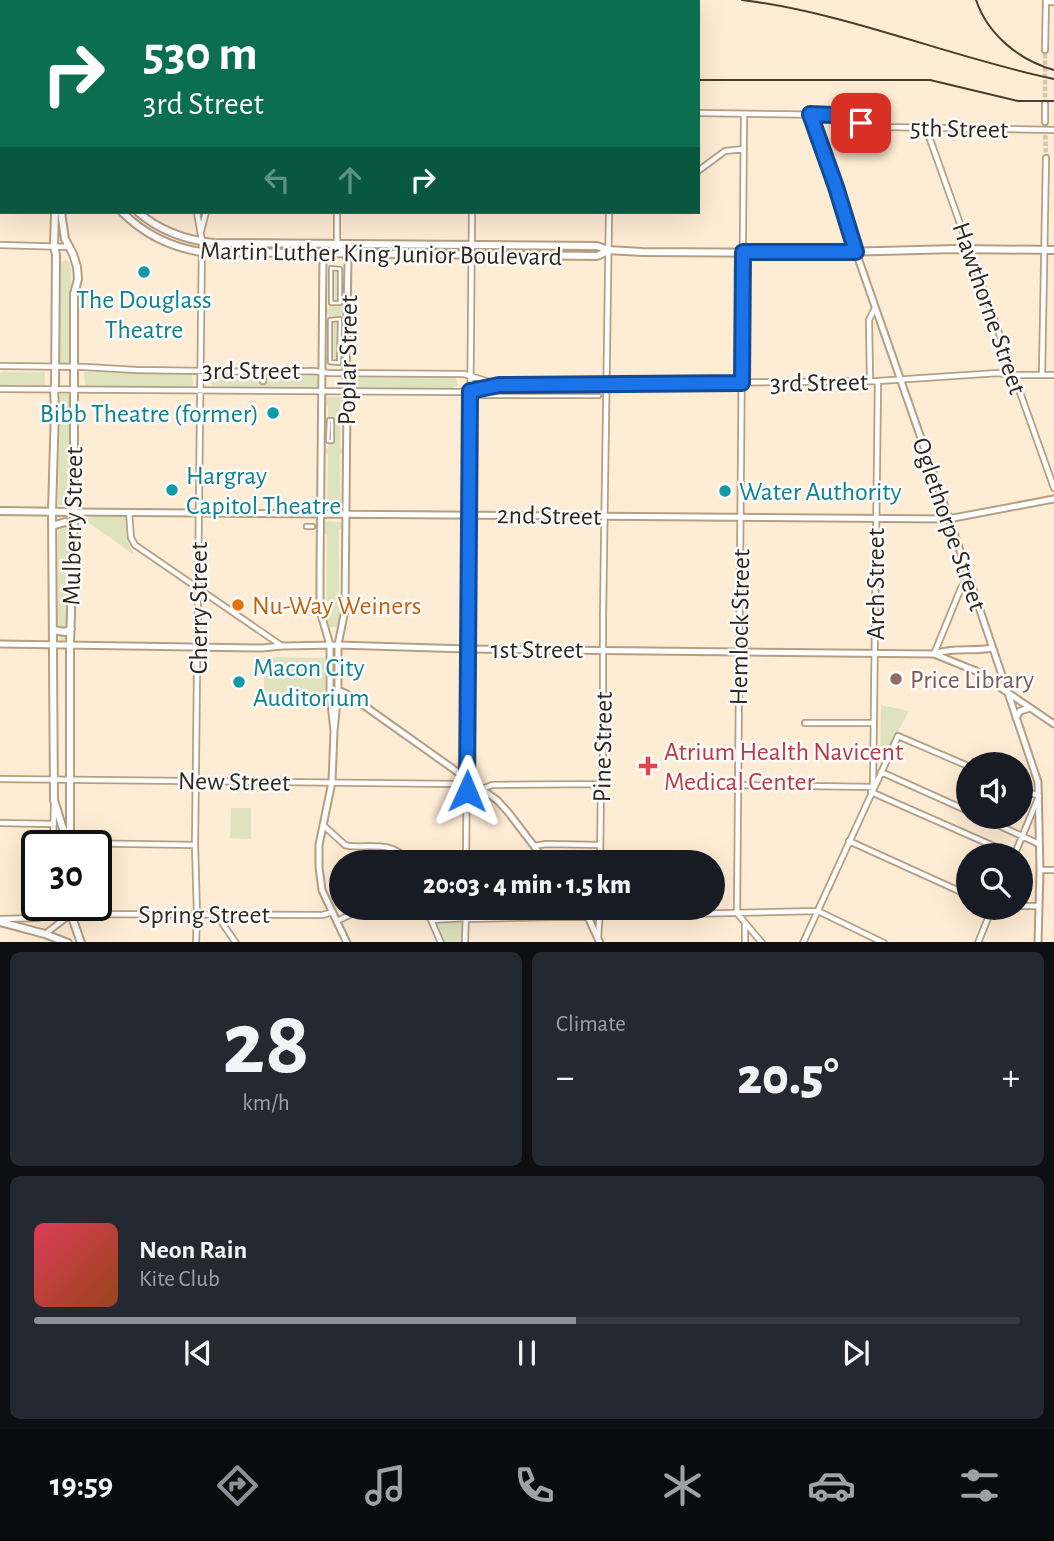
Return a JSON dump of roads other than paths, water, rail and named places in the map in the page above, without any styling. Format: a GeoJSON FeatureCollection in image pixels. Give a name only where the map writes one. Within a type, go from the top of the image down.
{"type":"FeatureCollection","features":[{"type":"Feature","properties":{"kind":"main road","name":"Mulberry Street"},"geometry":{"type":"LineString","coordinates":[[54,214],[53,757],[54,800],[64,830]]}},
{"type":"Feature","properties":{"kind":"main road","name":"Mulberry Street"},"geometry":{"type":"LineString","coordinates":[[61,214],[65,239],[76,260],[78,279],[74,294],[70,830]]}},
{"type":"Feature","properties":{"kind":"main road","name":"Martin Luther King Junior Boulevard"},"geometry":{"type":"LineString","coordinates":[[124,214],[145,232],[160,240],[201,252],[597,256],[608,250]]}},
{"type":"Feature","properties":{"kind":"main road","name":"Martin Luther King Junior Boulevard"},"geometry":{"type":"LineString","coordinates":[[141,214],[173,234],[202,241],[597,246],[608,250],[743,252],[1054,250]]}},
{"type":"Feature","properties":{"kind":"main road","name":"2nd Street"},"geometry":{"type":"LineString","coordinates":[[0,511],[74,512]]}},
{"type":"Feature","properties":{"kind":"main road"},"geometry":{"type":"LineString","coordinates":[[52,526],[65,522],[74,525]]}},
{"type":"Feature","properties":{"kind":"main road"},"geometry":{"type":"LineString","coordinates":[[53,630],[65,632],[71,629]]}},
{"type":"Feature","properties":{"kind":"main road"},"geometry":{"type":"LineString","coordinates":[[53,757],[70,757]]}},
{"type":"Feature","properties":{"kind":"main road"},"geometry":{"type":"LineString","coordinates":[[73,921],[81,942]]}},
{"type":"Feature","properties":{"kind":"main road"},"geometry":{"type":"LineString","coordinates":[[0,923],[65,942]]}},
{"type":"Feature","properties":{"kind":"street"},"geometry":{"type":"LineString","coordinates":[[1045,50],[1046,1],[1054,2]]}},
{"type":"Feature","properties":{"kind":"street"},"geometry":{"type":"LineString","coordinates":[[1045,104],[1045,122]]}},
{"type":"Feature","properties":{"kind":"street","name":"5th Street"},"geometry":{"type":"LineString","coordinates":[[700,113],[833,115],[885,127],[1054,130]]}},
{"type":"Feature","properties":{"kind":"street","name":"Hemlock Street"},"geometry":{"type":"LineString","coordinates":[[737,913],[744,114]]}},
{"type":"Feature","properties":{"kind":"street","name":"Oglethorpe Street"},"geometry":{"type":"LineString","coordinates":[[810,114],[1038,782],[1038,942]]}},
{"type":"Feature","properties":{"kind":"street","name":"Hawthorne Street"},"geometry":{"type":"LineString","coordinates":[[926,128],[1054,488]]}},
{"type":"Feature","properties":{"kind":"street"},"geometry":{"type":"LineString","coordinates":[[700,170],[725,151],[744,149]]}},
{"type":"Feature","properties":{"kind":"street"},"geometry":{"type":"LineString","coordinates":[[1042,375],[1046,158]]}},
{"type":"Feature","properties":{"kind":"street","name":"Cherry Street"},"geometry":{"type":"LineString","coordinates":[[196,942],[202,241],[197,214]]}},
{"type":"Feature","properties":{"kind":"street","name":"Cherry Street"},"geometry":{"type":"LineString","coordinates":[[201,232],[206,214]]}},
{"type":"Feature","properties":{"kind":"street"},"geometry":{"type":"LineString","coordinates":[[337,214],[337,244],[345,254]]}},
{"type":"Feature","properties":{"kind":"street"},"geometry":{"type":"LineString","coordinates":[[466,850],[472,214]]}},
{"type":"Feature","properties":{"kind":"street","name":"Pine Street"},"geometry":{"type":"LineString","coordinates":[[600,850],[609,214]]}},
{"type":"Feature","properties":{"kind":"street"},"geometry":{"type":"LineString","coordinates":[[320,244],[327,254],[337,244]]}},
{"type":"Feature","properties":{"kind":"street"},"geometry":{"type":"LineString","coordinates":[[0,245],[69,247]]}},
{"type":"Feature","properties":{"kind":"street","name":"Poplar Street"},"geometry":{"type":"LineString","coordinates":[[327,254],[323,258],[320,611],[330,645],[334,731]]}},
{"type":"Feature","properties":{"kind":"street","name":"Poplar Street"},"geometry":{"type":"LineString","coordinates":[[329,904],[322,890],[319,845],[332,782],[338,645],[345,610],[348,261],[345,254]]}},
{"type":"Feature","properties":{"kind":"street"},"geometry":{"type":"LineString","coordinates":[[331,268],[340,269],[340,303],[331,303],[331,268]]}},
{"type":"Feature","properties":{"kind":"street"},"geometry":{"type":"LineString","coordinates":[[870,382],[869,320],[876,307]]}},
{"type":"Feature","properties":{"kind":"street"},"geometry":{"type":"LineString","coordinates":[[340,319],[339,362],[330,362],[330,320],[340,319]]}},
{"type":"Feature","properties":{"kind":"street","name":"3rd Street"},"geometry":{"type":"LineString","coordinates":[[0,366],[464,374],[499,385]]}},
{"type":"Feature","properties":{"kind":"street","name":"3rd Street"},"geometry":{"type":"LineString","coordinates":[[0,389],[458,392],[499,385],[870,382],[998,373],[1054,375]]}},
{"type":"Feature","properties":{"kind":"street","name":"Arch Street"},"geometry":{"type":"LineString","coordinates":[[872,789],[877,381]]}},
{"type":"Feature","properties":{"kind":"street"},"geometry":{"type":"LineString","coordinates":[[474,396],[599,396]]}},
{"type":"Feature","properties":{"kind":"street"},"geometry":{"type":"LineString","coordinates":[[329,420],[332,420],[332,441],[328,440],[329,420]]}},
{"type":"Feature","properties":{"kind":"street","name":"2nd Street"},"geometry":{"type":"LineString","coordinates":[[74,512],[948,519],[1054,499]]}},
{"type":"Feature","properties":{"kind":"street"},"geometry":{"type":"LineString","coordinates":[[129,512],[131,538],[135,545],[282,646]]}},
{"type":"Feature","properties":{"kind":"street"},"geometry":{"type":"LineString","coordinates":[[934,654],[961,587],[968,577]]}},
{"type":"Feature","properties":{"kind":"street","name":"1st Street"},"geometry":{"type":"LineString","coordinates":[[0,644],[262,648],[338,645],[934,654],[976,671],[1054,724]]}},
{"type":"Feature","properties":{"kind":"street"},"geometry":{"type":"LineString","coordinates":[[934,654],[943,651],[992,649]]}},
{"type":"Feature","properties":{"kind":"street"},"geometry":{"type":"LineString","coordinates":[[330,689],[345,693],[482,789],[501,804],[537,850]]}},
{"type":"Feature","properties":{"kind":"street"},"geometry":{"type":"LineString","coordinates":[[1016,718],[1020,711],[1030,708]]}},
{"type":"Feature","properties":{"kind":"street"},"geometry":{"type":"LineString","coordinates":[[805,723],[874,723]]}},
{"type":"Feature","properties":{"kind":"street"},"geometry":{"type":"LineString","coordinates":[[803,942],[898,736],[956,761]]}},
{"type":"Feature","properties":{"kind":"street"},"geometry":{"type":"LineString","coordinates":[[881,772],[956,806]]}},
{"type":"Feature","properties":{"kind":"street","name":"New Street"},"geometry":{"type":"LineString","coordinates":[[0,779],[457,784],[467,779]]}},
{"type":"Feature","properties":{"kind":"street"},"geometry":{"type":"LineString","coordinates":[[482,789],[492,785],[601,784]]}},
{"type":"Feature","properties":{"kind":"street"},"geometry":{"type":"LineString","coordinates":[[738,785],[872,789],[986,843]]}},
{"type":"Feature","properties":{"kind":"street"},"geometry":{"type":"LineString","coordinates":[[1019,843],[1039,796],[1033,794]]}},
{"type":"Feature","properties":{"kind":"street","name":"Mulberry Street"},"geometry":{"type":"LineString","coordinates":[[54,800],[54,830]]}},
{"type":"Feature","properties":{"kind":"street"},"geometry":{"type":"LineString","coordinates":[[0,823],[54,824]]}},
{"type":"Feature","properties":{"kind":"street"},"geometry":{"type":"LineString","coordinates":[[323,825],[345,845],[388,846],[397,850]]}},
{"type":"Feature","properties":{"kind":"street"},"geometry":{"type":"LineString","coordinates":[[1007,829],[1039,844]]}},
{"type":"Feature","properties":{"kind":"street"},"geometry":{"type":"LineString","coordinates":[[849,841],[956,890]]}},
{"type":"Feature","properties":{"kind":"street"},"geometry":{"type":"LineString","coordinates":[[112,844],[195,845]]}},
{"type":"Feature","properties":{"kind":"street"},"geometry":{"type":"LineString","coordinates":[[534,846],[600,845]]}},
{"type":"Feature","properties":{"kind":"street"},"geometry":{"type":"LineString","coordinates":[[1040,870],[1054,870]]}},
{"type":"Feature","properties":{"kind":"street"},"geometry":{"type":"LineString","coordinates":[[1033,906],[1039,906]]}},
{"type":"Feature","properties":{"kind":"street"},"geometry":{"type":"LineString","coordinates":[[725,913],[818,911],[882,942]]}},
{"type":"Feature","properties":{"kind":"street","name":"Spring Street"},"geometry":{"type":"LineString","coordinates":[[112,914],[329,913]]}},
{"type":"Feature","properties":{"kind":"street"},"geometry":{"type":"LineString","coordinates":[[737,913],[761,942]]}},
{"type":"Feature","properties":{"kind":"street"},"geometry":{"type":"LineString","coordinates":[[215,914],[235,942]]}},
{"type":"Feature","properties":{"kind":"street"},"geometry":{"type":"LineString","coordinates":[[0,923],[21,920]]}},
{"type":"Feature","properties":{"kind":"street"},"geometry":{"type":"LineString","coordinates":[[441,942],[431,921],[448,920]]}},
{"type":"Feature","properties":{"kind":"street"},"geometry":{"type":"LineString","coordinates":[[466,920],[466,942]]}},
{"type":"Feature","properties":{"kind":"street"},"geometry":{"type":"LineString","coordinates":[[590,920],[599,942]]}},
{"type":"Feature","properties":{"kind":"street"},"geometry":{"type":"LineString","coordinates":[[599,942],[600,920]]}},
{"type":"Feature","properties":{"kind":"street"},"geometry":{"type":"LineString","coordinates":[[978,942],[987,920]]}},
{"type":"Feature","properties":{"kind":"street"},"geometry":{"type":"LineString","coordinates":[[45,934],[62,921]]}},
{"type":"Feature","properties":{"kind":"street","name":"Poplar Street"},"geometry":{"type":"LineString","coordinates":[[337,921],[347,942]]}},
{"type":"Feature","properties":{"kind":"street"},"geometry":{"type":"LineString","coordinates":[[745,922],[745,942]]}},
{"type":"Feature","properties":{"kind":"tunnel"},"geometry":{"type":"LineString","coordinates":[[1045,50],[1045,104]]}},
{"type":"Feature","properties":{"kind":"tunnel"},"geometry":{"type":"LineString","coordinates":[[1045,122],[1046,158]]}},
{"type":"Feature","properties":{"kind":"railway"},"geometry":{"type":"LineString","coordinates":[[742,0],[821,15],[1054,79]]}},
{"type":"Feature","properties":{"kind":"railway"},"geometry":{"type":"LineString","coordinates":[[976,0],[988,24],[1006,44],[1029,60],[1054,70]]}},
{"type":"Feature","properties":{"kind":"railway"},"geometry":{"type":"LineString","coordinates":[[700,80],[930,80],[1018,101],[1054,101]]}},
{"type":"Feature","properties":{"kind":"place","name":"The Douglass Theatre"},"geometry":{"type":"Point","coordinates":[144,272]}},
{"type":"Feature","properties":{"kind":"place","name":"Bibb Theatre (former)"},"geometry":{"type":"Point","coordinates":[273,413]}},
{"type":"Feature","properties":{"kind":"place","name":"Hargray Capitol Theatre"},"geometry":{"type":"Point","coordinates":[172,490]}},
{"type":"Feature","properties":{"kind":"place","name":"Water Authority"},"geometry":{"type":"Point","coordinates":[725,491]}},
{"type":"Feature","properties":{"kind":"place","name":"Nu-Way Weiners"},"geometry":{"type":"Point","coordinates":[238,605]}},
{"type":"Feature","properties":{"kind":"place","name":"Price Library"},"geometry":{"type":"Point","coordinates":[896,679]}},
{"type":"Feature","properties":{"kind":"place","name":"Macon City Auditorium"},"geometry":{"type":"Point","coordinates":[239,682]}},
{"type":"Feature","properties":{"kind":"place","name":"Atrium Health Navicent Medical Center"},"geometry":{"type":"Point","coordinates":[648,766]}}]}
